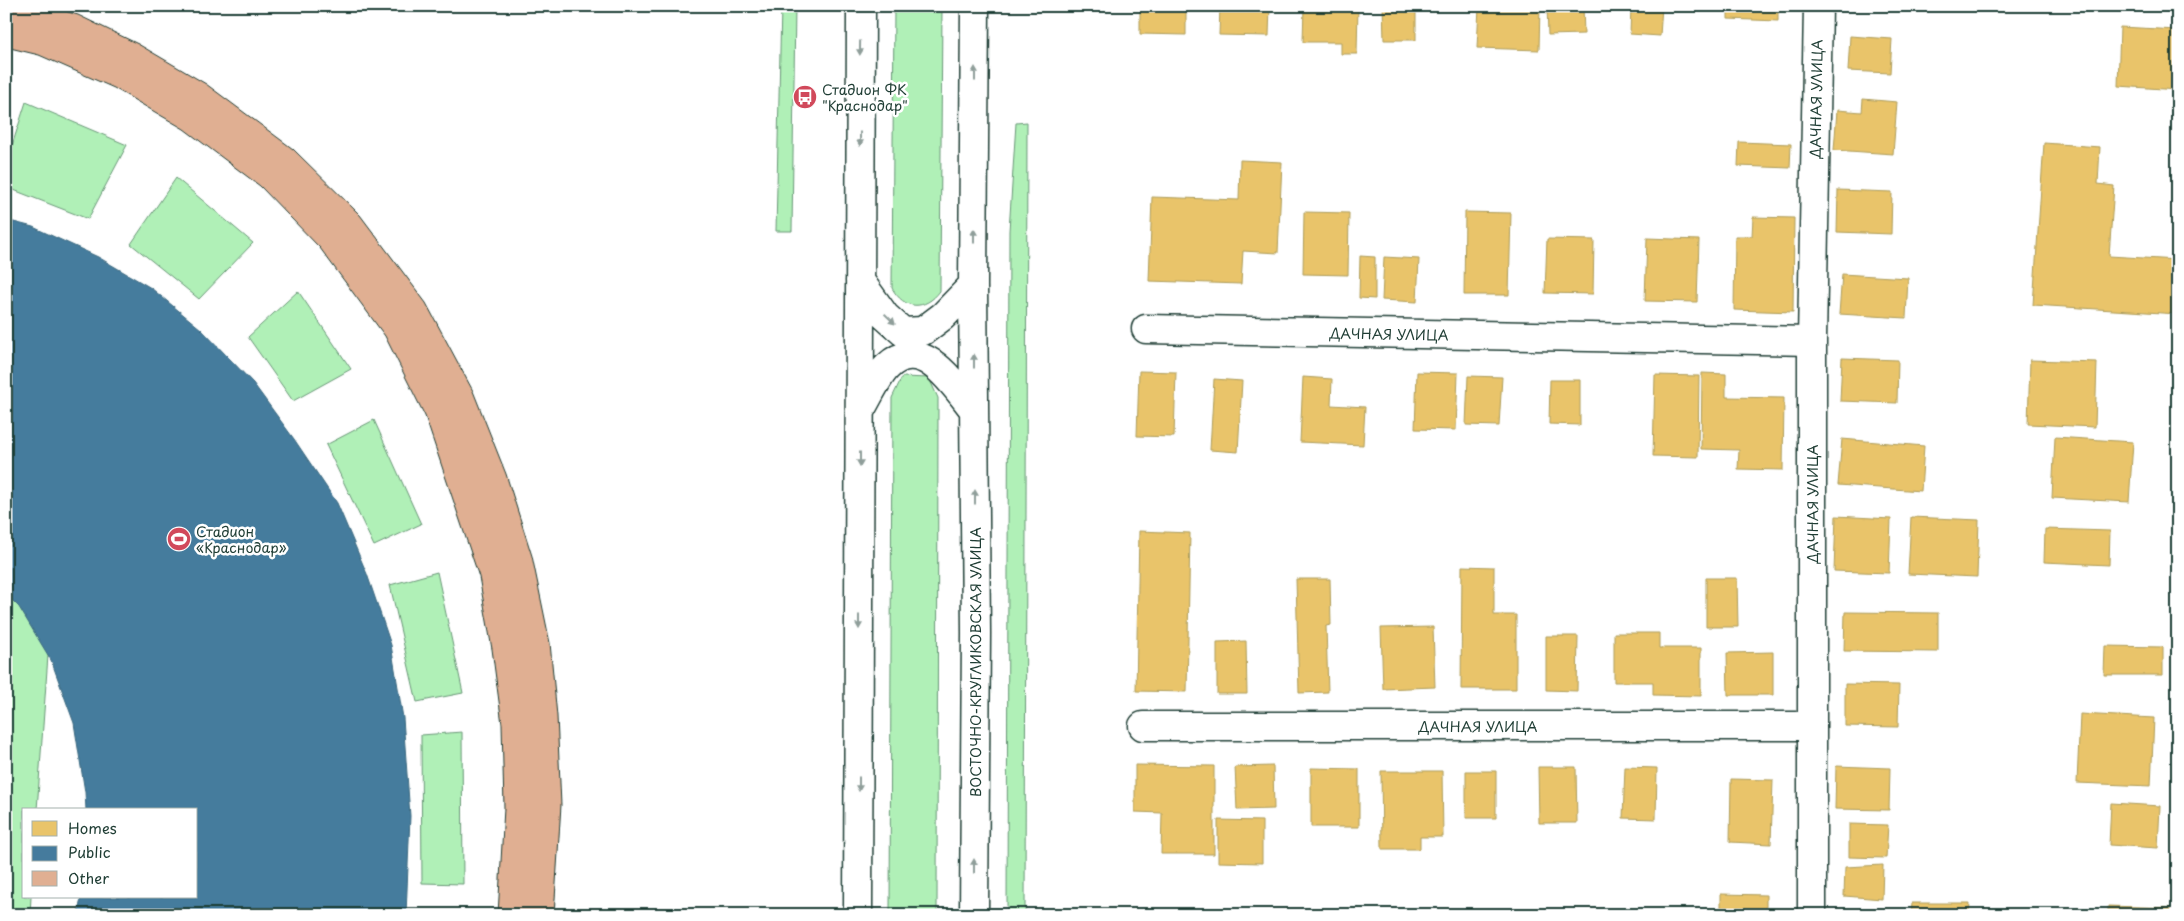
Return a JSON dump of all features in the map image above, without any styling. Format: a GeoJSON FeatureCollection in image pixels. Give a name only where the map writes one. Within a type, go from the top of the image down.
{"type":"FeatureCollection","features":[{"type":"Feature","properties":{"kind":"street"},"geometry":{"type":"LineString","coordinates":[[858,915],[861,6]]}},
{"type":"Feature","properties":{"kind":"street","name":"ВОСТОЧНО-КРУГЛИКОВСКАЯ УЛИЦА"},"geometry":{"type":"LineString","coordinates":[[974,915],[976,633],[973,285],[975,6]]}},
{"type":"Feature","properties":{"kind":"street","name":"ДАЧНАЯ УЛИЦА"},"geometry":{"type":"LineString","coordinates":[[1812,915],[1812,341],[1818,6]]}},
{"type":"Feature","properties":{"kind":"street"},"geometry":{"type":"LineString","coordinates":[[860,281],[885,316],[903,332],[923,331],[943,316],[973,285]]}},
{"type":"Feature","properties":{"kind":"street","name":"ДАЧНАЯ УЛИЦА"},"geometry":{"type":"LineString","coordinates":[[1146,329],[1812,341]]}},
{"type":"Feature","properties":{"kind":"street"},"geometry":{"type":"LineString","coordinates":[[860,411],[886,368],[904,356],[921,356],[942,371],[974,410]]}},
{"type":"Feature","properties":{"kind":"street","name":"ДАЧНАЯ УЛИЦА"},"geometry":{"type":"LineString","coordinates":[[1143,726],[1812,726]]}},
{"type":"Feature","properties":{"kind":"green space"},"geometry":{"type":"Polygon","coordinates":[[[781,6],[795,6],[792,231],[776,231],[781,6]]]}},
{"type":"Feature","properties":{"kind":"green space"},"geometry":{"type":"Polygon","coordinates":[[[894,6],[942,6],[940,291],[934,298],[921,305],[902,301],[892,288],[894,6]]]}},
{"type":"Feature","properties":{"kind":"green space"},"geometry":{"type":"Polygon","coordinates":[[[26,102],[127,145],[88,219],[6,187],[6,164],[26,102]]]}},
{"type":"Feature","properties":{"kind":"green space"},"geometry":{"type":"Polygon","coordinates":[[[1027,122],[1025,915],[1007,915],[1009,231],[1016,123],[1027,122]]]}},
{"type":"Feature","properties":{"kind":"green space"},"geometry":{"type":"Polygon","coordinates":[[[176,178],[253,243],[199,299],[131,244],[176,178]]]}},
{"type":"Feature","properties":{"kind":"green space"},"geometry":{"type":"Polygon","coordinates":[[[298,291],[351,369],[293,401],[248,337],[298,291]]]}},
{"type":"Feature","properties":{"kind":"green space"},"geometry":{"type":"Polygon","coordinates":[[[902,377],[929,378],[938,398],[937,915],[890,915],[892,398],[902,377]]]}},
{"type":"Feature","properties":{"kind":"green space"},"geometry":{"type":"Polygon","coordinates":[[[374,420],[421,524],[374,546],[326,445],[374,420]]]}},
{"type":"Feature","properties":{"kind":"green space"},"geometry":{"type":"Polygon","coordinates":[[[437,572],[463,693],[417,702],[390,585],[437,572]]]}},
{"type":"Feature","properties":{"kind":"green space"},"geometry":{"type":"Polygon","coordinates":[[[6,582],[53,585],[37,808],[22,808],[22,898],[31,898],[30,915],[6,915],[6,582]]]}},
{"type":"Feature","properties":{"kind":"green space"},"geometry":{"type":"Polygon","coordinates":[[[462,732],[463,884],[422,883],[421,735],[462,732]]]}},
{"type":"Feature","properties":{"kind":"building: Homes"},"geometry":{"type":"Polygon","coordinates":[[[1140,6],[1186,6],[1186,35],[1140,34],[1140,6]]]}},
{"type":"Feature","properties":{"kind":"building: Homes"},"geometry":{"type":"Polygon","coordinates":[[[1220,6],[1270,6],[1269,36],[1219,35],[1220,6]]]}},
{"type":"Feature","properties":{"kind":"building: Homes"},"geometry":{"type":"Polygon","coordinates":[[[1304,6],[1358,6],[1357,54],[1341,54],[1341,42],[1303,42],[1304,6]]]}},
{"type":"Feature","properties":{"kind":"building: Homes"},"geometry":{"type":"Polygon","coordinates":[[[1383,6],[1416,6],[1416,40],[1384,40],[1383,6]]]}},
{"type":"Feature","properties":{"kind":"building: Homes"},"geometry":{"type":"Polygon","coordinates":[[[1479,6],[1540,6],[1539,50],[1477,48],[1479,6]]]}},
{"type":"Feature","properties":{"kind":"building: Homes"},"geometry":{"type":"Polygon","coordinates":[[[1547,6],[1583,6],[1584,34],[1548,35],[1547,6]]]}},
{"type":"Feature","properties":{"kind":"building: Homes"},"geometry":{"type":"Polygon","coordinates":[[[1631,6],[1662,6],[1660,36],[1630,34],[1631,6]]]}},
{"type":"Feature","properties":{"kind":"building: Homes"},"geometry":{"type":"Polygon","coordinates":[[[1728,6],[1778,6],[1778,21],[1728,19],[1728,6]]]}},
{"type":"Feature","properties":{"kind":"building: Homes"},"geometry":{"type":"Polygon","coordinates":[[[2120,27],[2178,30],[2178,90],[2118,86],[2120,27]]]}},
{"type":"Feature","properties":{"kind":"building: Homes"},"geometry":{"type":"Polygon","coordinates":[[[1850,36],[1892,39],[1890,73],[1848,71],[1850,36]]]}},
{"type":"Feature","properties":{"kind":"building: Homes"},"geometry":{"type":"Polygon","coordinates":[[[1863,99],[1897,102],[1893,154],[1834,150],[1837,110],[1862,112],[1863,99]]]}},
{"type":"Feature","properties":{"kind":"building: Homes"},"geometry":{"type":"Polygon","coordinates":[[[1739,142],[1791,144],[1790,168],[1738,166],[1739,142]]]}},
{"type":"Feature","properties":{"kind":"building: Homes"},"geometry":{"type":"Polygon","coordinates":[[[2044,143],[2100,147],[2098,184],[2114,186],[2109,256],[2178,260],[2178,314],[2033,305],[2044,143]]]}},
{"type":"Feature","properties":{"kind":"building: Homes"},"geometry":{"type":"Polygon","coordinates":[[[1240,160],[1282,162],[1278,253],[1243,251],[1241,284],[1149,281],[1152,197],[1239,200],[1240,160]]]}},
{"type":"Feature","properties":{"kind":"building: Homes"},"geometry":{"type":"Polygon","coordinates":[[[1838,190],[1892,192],[1891,234],[1837,232],[1838,190]]]}},
{"type":"Feature","properties":{"kind":"building: Homes"},"geometry":{"type":"Polygon","coordinates":[[[1304,212],[1349,213],[1348,275],[1303,274],[1304,212]]]}},
{"type":"Feature","properties":{"kind":"building: Homes"},"geometry":{"type":"Polygon","coordinates":[[[1465,212],[1511,213],[1509,295],[1464,295],[1465,212]]]}},
{"type":"Feature","properties":{"kind":"building: Homes"},"geometry":{"type":"Polygon","coordinates":[[[1753,217],[1794,218],[1793,312],[1734,310],[1735,236],[1752,236],[1753,217]]]}},
{"type":"Feature","properties":{"kind":"building: Homes"},"geometry":{"type":"Polygon","coordinates":[[[1647,238],[1699,240],[1697,302],[1645,301],[1647,238]]]}},
{"type":"Feature","properties":{"kind":"building: Homes"},"geometry":{"type":"Polygon","coordinates":[[[1547,239],[1594,240],[1593,294],[1545,293],[1547,239]]]}},
{"type":"Feature","properties":{"kind":"building: Homes"},"geometry":{"type":"Polygon","coordinates":[[[1360,256],[1375,257],[1375,299],[1359,298],[1360,256]]]}},
{"type":"Feature","properties":{"kind":"building: Homes"},"geometry":{"type":"Polygon","coordinates":[[[1384,257],[1419,259],[1417,302],[1382,300],[1384,257]]]}},
{"type":"Feature","properties":{"kind":"building: Homes"},"geometry":{"type":"Polygon","coordinates":[[[1842,274],[1908,278],[1906,318],[1839,314],[1842,274]]]}},
{"type":"Feature","properties":{"kind":"building: Homes"},"geometry":{"type":"Polygon","coordinates":[[[1842,358],[1898,360],[1897,403],[1840,401],[1842,358]]]}},
{"type":"Feature","properties":{"kind":"building: Homes"},"geometry":{"type":"Polygon","coordinates":[[[2030,360],[2097,362],[2095,427],[2028,424],[2030,360]]]}},
{"type":"Feature","properties":{"kind":"building: Homes"},"geometry":{"type":"Polygon","coordinates":[[[1139,371],[1176,372],[1174,437],[1137,436],[1139,371]]]}},
{"type":"Feature","properties":{"kind":"building: Homes"},"geometry":{"type":"Polygon","coordinates":[[[1417,372],[1458,373],[1456,430],[1415,429],[1417,372]]]}},
{"type":"Feature","properties":{"kind":"building: Homes"},"geometry":{"type":"Polygon","coordinates":[[[1702,373],[1726,374],[1726,397],[1784,398],[1783,470],[1738,469],[1739,450],[1701,449],[1702,373]]]}},
{"type":"Feature","properties":{"kind":"building: Homes"},"geometry":{"type":"Polygon","coordinates":[[[1655,375],[1699,376],[1698,457],[1653,456],[1655,375]]]}},
{"type":"Feature","properties":{"kind":"building: Homes"},"geometry":{"type":"Polygon","coordinates":[[[1468,376],[1502,377],[1499,426],[1466,425],[1468,376]]]}},
{"type":"Feature","properties":{"kind":"building: Homes"},"geometry":{"type":"Polygon","coordinates":[[[1303,377],[1332,379],[1331,405],[1365,407],[1363,445],[1300,442],[1303,377]]]}},
{"type":"Feature","properties":{"kind":"building: Homes"},"geometry":{"type":"Polygon","coordinates":[[[1214,379],[1242,381],[1238,452],[1210,450],[1214,379]]]}},
{"type":"Feature","properties":{"kind":"building: Homes"},"geometry":{"type":"Polygon","coordinates":[[[1550,380],[1580,380],[1580,425],[1549,424],[1550,380]]]}},
{"type":"Feature","properties":{"kind":"building: Homes"},"geometry":{"type":"Polygon","coordinates":[[[2055,437],[2133,442],[2129,502],[2052,498],[2055,437]]]}},
{"type":"Feature","properties":{"kind":"building: Homes"},"geometry":{"type":"Polygon","coordinates":[[[1842,439],[1924,446],[1921,491],[1838,485],[1842,439]]]}},
{"type":"Feature","properties":{"kind":"building: Homes"},"geometry":{"type":"Polygon","coordinates":[[[1836,516],[1891,519],[1889,573],[1834,571],[1836,516]]]}},
{"type":"Feature","properties":{"kind":"building: Homes"},"geometry":{"type":"Polygon","coordinates":[[[1911,517],[1979,520],[1977,577],[1908,574],[1911,517]]]}},
{"type":"Feature","properties":{"kind":"building: Homes"},"geometry":{"type":"Polygon","coordinates":[[[2045,529],[2110,531],[2109,565],[2044,562],[2045,529]]]}},
{"type":"Feature","properties":{"kind":"building: Homes"},"geometry":{"type":"Polygon","coordinates":[[[1139,531],[1190,533],[1187,692],[1136,691],[1139,531]]]}},
{"type":"Feature","properties":{"kind":"building: Homes"},"geometry":{"type":"Polygon","coordinates":[[[1462,566],[1494,567],[1494,615],[1516,615],[1516,689],[1461,689],[1462,566]]]}},
{"type":"Feature","properties":{"kind":"building: Homes"},"geometry":{"type":"Polygon","coordinates":[[[1706,578],[1737,578],[1738,627],[1706,627],[1706,578]]]}},
{"type":"Feature","properties":{"kind":"building: Homes"},"geometry":{"type":"Polygon","coordinates":[[[1296,579],[1330,579],[1331,625],[1326,626],[1328,692],[1299,693],[1296,579]]]}},
{"type":"Feature","properties":{"kind":"building: Homes"},"geometry":{"type":"Polygon","coordinates":[[[1845,612],[1938,613],[1938,652],[1844,651],[1845,612]]]}},
{"type":"Feature","properties":{"kind":"building: Homes"},"geometry":{"type":"Polygon","coordinates":[[[1433,627],[1435,687],[1383,689],[1381,628],[1433,627]]]}},
{"type":"Feature","properties":{"kind":"building: Homes"},"geometry":{"type":"Polygon","coordinates":[[[1614,633],[1659,633],[1659,648],[1701,648],[1701,696],[1653,695],[1653,682],[1614,682],[1614,633]]]}},
{"type":"Feature","properties":{"kind":"building: Homes"},"geometry":{"type":"Polygon","coordinates":[[[1546,636],[1578,636],[1577,691],[1546,690],[1546,636]]]}},
{"type":"Feature","properties":{"kind":"building: Homes"},"geometry":{"type":"Polygon","coordinates":[[[1246,641],[1247,694],[1217,694],[1217,642],[1246,641]]]}},
{"type":"Feature","properties":{"kind":"building: Homes"},"geometry":{"type":"Polygon","coordinates":[[[2105,646],[2163,647],[2163,675],[2104,675],[2105,646]]]}},
{"type":"Feature","properties":{"kind":"building: Homes"},"geometry":{"type":"Polygon","coordinates":[[[1773,652],[1773,695],[1728,695],[1727,653],[1773,652]]]}},
{"type":"Feature","properties":{"kind":"building: Homes"},"geometry":{"type":"Polygon","coordinates":[[[1845,684],[1899,685],[1898,727],[1845,726],[1845,684]]]}},
{"type":"Feature","properties":{"kind":"building: Homes"},"geometry":{"type":"Polygon","coordinates":[[[2080,714],[2154,718],[2151,786],[2077,783],[2080,714]]]}},
{"type":"Feature","properties":{"kind":"building: Homes"},"geometry":{"type":"Polygon","coordinates":[[[1135,765],[1214,766],[1214,854],[1161,854],[1162,813],[1135,812],[1135,765]]]}},
{"type":"Feature","properties":{"kind":"building: Homes"},"geometry":{"type":"Polygon","coordinates":[[[1273,766],[1274,809],[1237,810],[1235,767],[1273,766]]]}},
{"type":"Feature","properties":{"kind":"building: Homes"},"geometry":{"type":"Polygon","coordinates":[[[1836,766],[1890,768],[1889,810],[1835,809],[1836,766]]]}},
{"type":"Feature","properties":{"kind":"building: Homes"},"geometry":{"type":"Polygon","coordinates":[[[1538,767],[1576,767],[1577,823],[1539,823],[1538,767]]]}},
{"type":"Feature","properties":{"kind":"building: Homes"},"geometry":{"type":"Polygon","coordinates":[[[1625,767],[1657,768],[1656,819],[1623,818],[1625,767]]]}},
{"type":"Feature","properties":{"kind":"building: Homes"},"geometry":{"type":"Polygon","coordinates":[[[1311,768],[1359,769],[1359,827],[1311,827],[1311,768]]]}},
{"type":"Feature","properties":{"kind":"building: Homes"},"geometry":{"type":"Polygon","coordinates":[[[1381,771],[1442,771],[1443,837],[1420,837],[1420,849],[1382,849],[1381,771]]]}},
{"type":"Feature","properties":{"kind":"building: Homes"},"geometry":{"type":"Polygon","coordinates":[[[1466,771],[1496,771],[1496,818],[1466,818],[1466,771]]]}},
{"type":"Feature","properties":{"kind":"building: Homes"},"geometry":{"type":"Polygon","coordinates":[[[1731,779],[1773,780],[1771,844],[1730,842],[1731,779]]]}},
{"type":"Feature","properties":{"kind":"building: Homes"},"geometry":{"type":"Polygon","coordinates":[[[2111,803],[2160,806],[2158,848],[2109,845],[2111,803]]]}},
{"type":"Feature","properties":{"kind":"building: Homes"},"geometry":{"type":"Polygon","coordinates":[[[1218,820],[1262,821],[1262,863],[1218,862],[1218,820]]]}},
{"type":"Feature","properties":{"kind":"building: Homes"},"geometry":{"type":"Polygon","coordinates":[[[1849,824],[1888,825],[1886,858],[1849,857],[1849,824]]]}},
{"type":"Feature","properties":{"kind":"building: Homes"},"geometry":{"type":"Polygon","coordinates":[[[1883,865],[1882,899],[1844,896],[1845,867],[1883,865]]]}},
{"type":"Feature","properties":{"kind":"building: Homes"},"geometry":{"type":"Polygon","coordinates":[[[1721,894],[1766,895],[1766,915],[1721,915],[1721,894]]]}},
{"type":"Feature","properties":{"kind":"building: Homes"},"geometry":{"type":"Polygon","coordinates":[[[1912,903],[1970,903],[1969,915],[1911,915],[1912,903]]]}},
{"type":"Feature","properties":{"kind":"building: Homes"},"geometry":{"type":"Polygon","coordinates":[[[2108,906],[2170,908],[2169,915],[2108,915],[2108,906]]]}},
{"type":"Feature","properties":{"kind":"building: Public","name":"Стадион «Краснодар»"},"geometry":{"type":"Polygon","coordinates":[[[6,220],[33,227],[98,257],[151,288],[201,329],[253,383],[337,503],[367,574],[391,645],[403,718],[410,816],[406,915],[78,915],[81,898],[198,898],[198,808],[86,808],[74,723],[51,660],[19,607],[6,594],[6,220]]]}},
{"type":"Feature","properties":{"kind":"building: Other"},"geometry":{"type":"Polygon","coordinates":[[[6,6],[49,6],[78,15],[138,44],[206,84],[293,149],[360,215],[426,303],[473,391],[506,474],[532,556],[550,643],[557,716],[561,805],[554,915],[498,915],[504,808],[502,724],[492,649],[479,577],[425,416],[385,336],[320,248],[260,186],[184,129],[114,88],[39,55],[6,47],[6,6]]]}},
{"type":"Feature","properties":{"kind":"place","name":"Стадион ФК \"Краснодар\""},"geometry":{"type":"Point","coordinates":[805,97]}},
{"type":"Feature","properties":{"kind":"place","name":"Стадион «Краснодар»"},"geometry":{"type":"Point","coordinates":[179,539]}}]}
